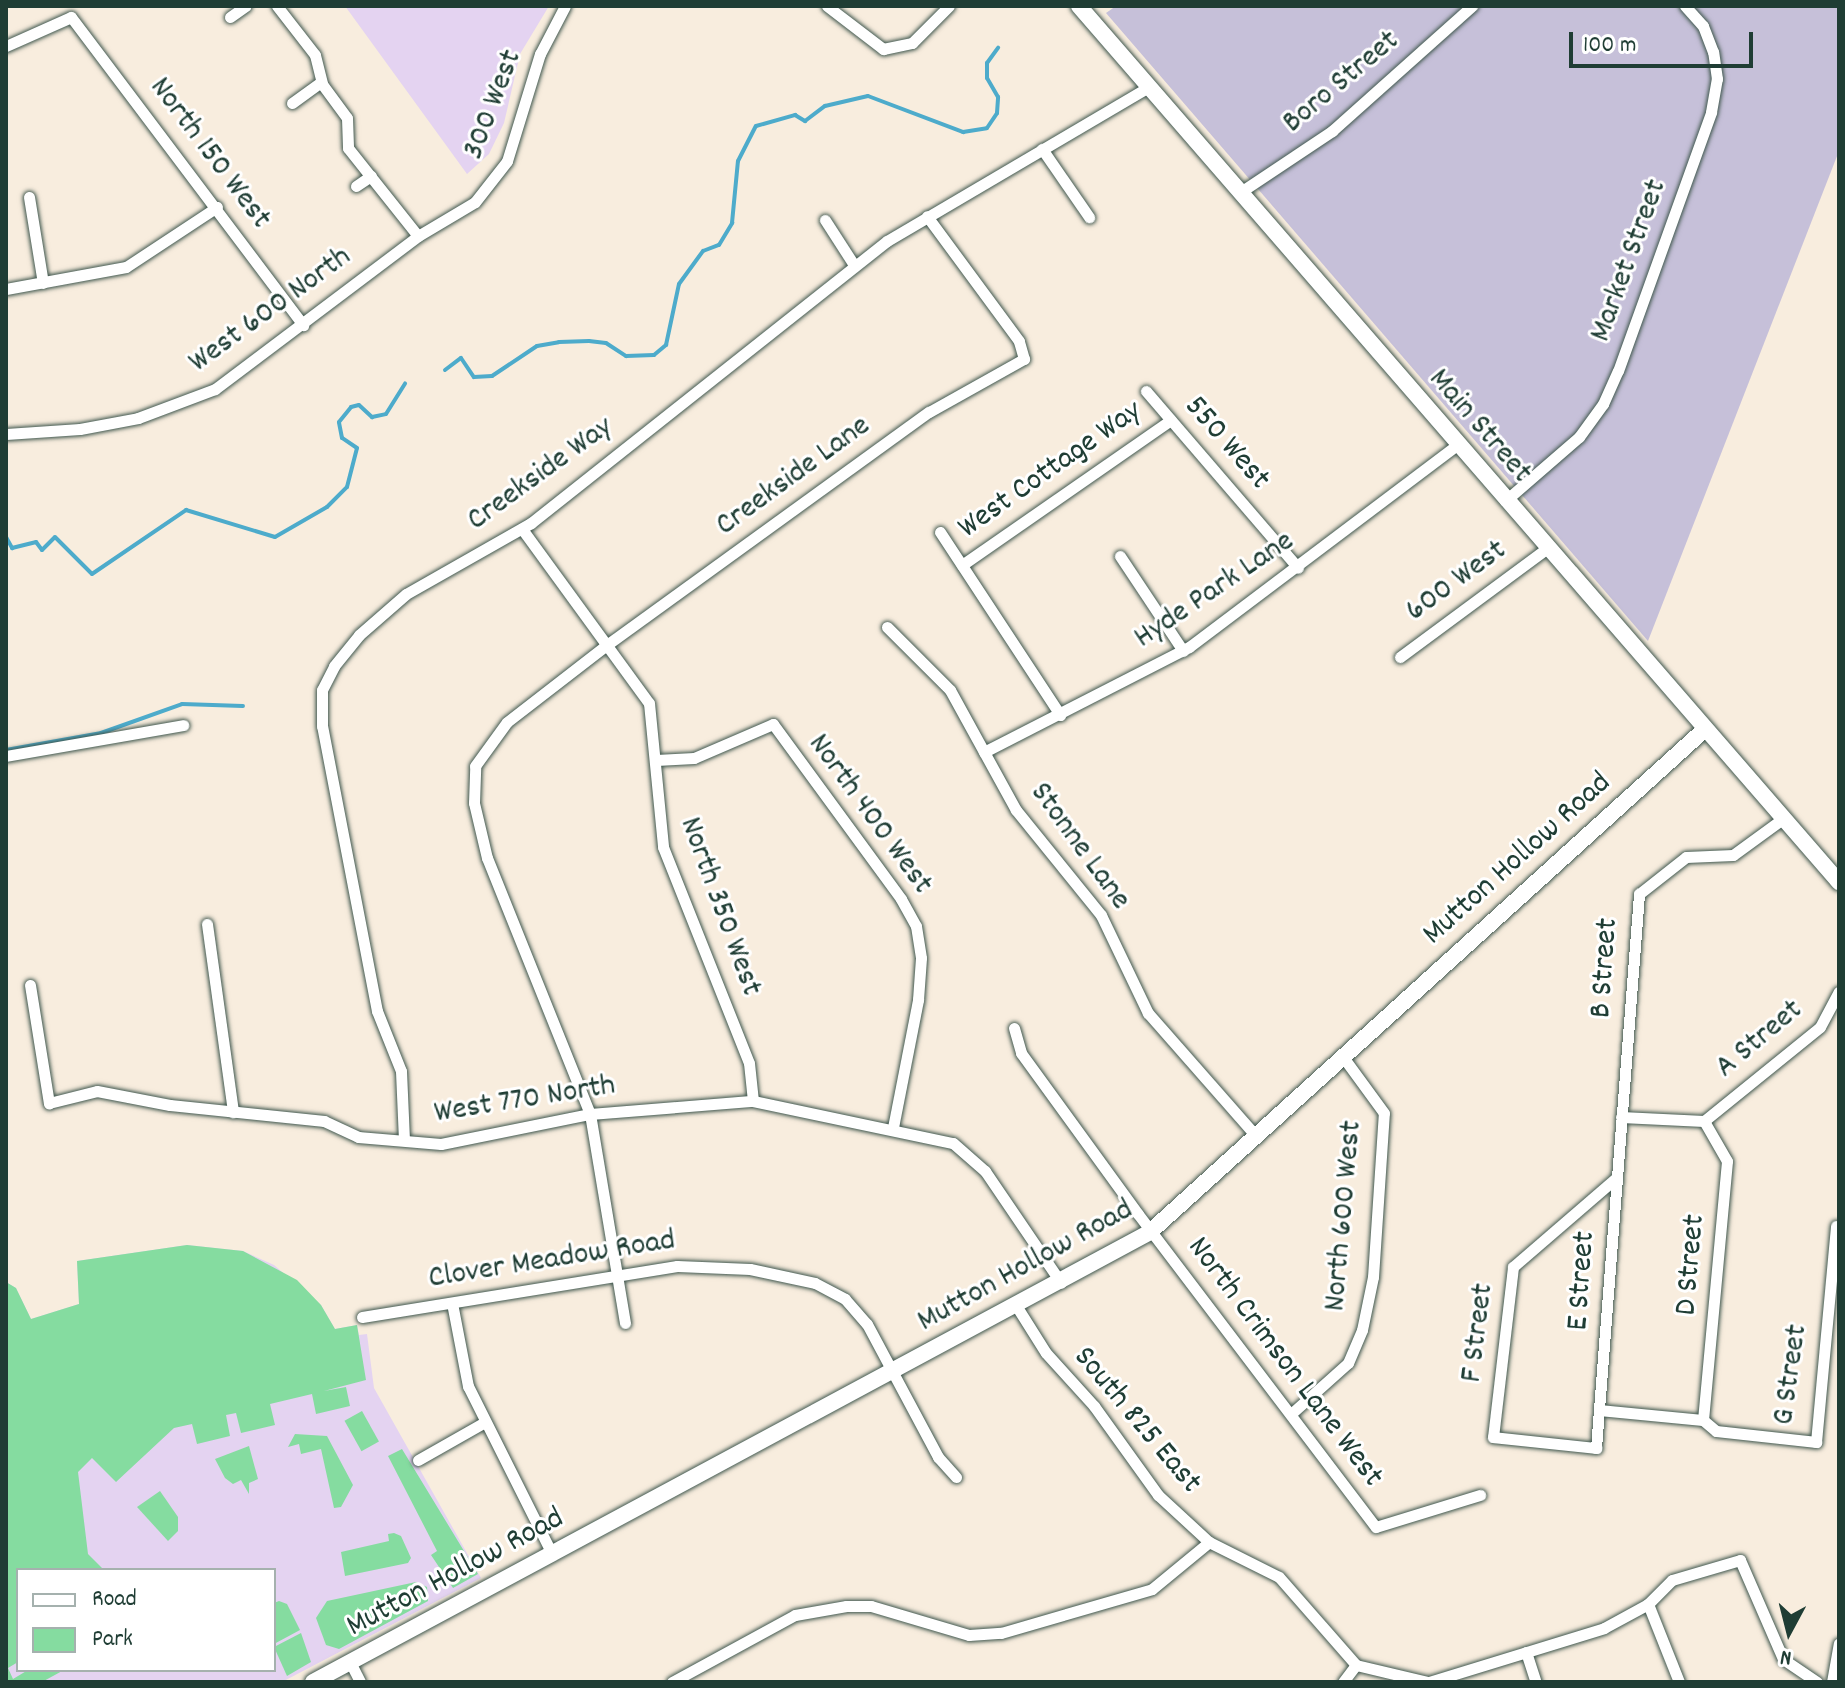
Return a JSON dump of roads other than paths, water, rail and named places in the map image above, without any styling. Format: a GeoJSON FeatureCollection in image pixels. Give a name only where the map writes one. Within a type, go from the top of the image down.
{"type":"FeatureCollection","features":[{"type":"Feature","properties":{"kind":"street"},"geometry":{"type":"LineString","coordinates":[[230,17],[246,6]]}},
{"type":"Feature","properties":{"kind":"street"},"geometry":{"type":"LineString","coordinates":[[277,6],[315,55],[321,82],[347,118],[348,148],[418,236]]}},
{"type":"Feature","properties":{"kind":"street","name":"300 West"},"geometry":{"type":"LineString","coordinates":[[418,236],[475,202],[507,161],[540,54],[565,6]]}},
{"type":"Feature","properties":{"kind":"street"},"geometry":{"type":"LineString","coordinates":[[827,6],[883,49],[912,43],[949,6]]}},
{"type":"Feature","properties":{"kind":"street","name":"Main Street"},"geometry":{"type":"LineString","coordinates":[[1079,6],[1781,820],[1839,882]]}},
{"type":"Feature","properties":{"kind":"street","name":"Boro Street"},"geometry":{"type":"LineString","coordinates":[[1239,193],[1332,131],[1472,6]]}},
{"type":"Feature","properties":{"kind":"street","name":"Market Street"},"geometry":{"type":"LineString","coordinates":[[1505,501],[1579,437],[1603,404],[1618,371],[1711,112],[1717,79],[1713,52],[1703,26],[1685,6]]}},
{"type":"Feature","properties":{"kind":"street","name":"North 150 West"},"geometry":{"type":"LineString","coordinates":[[6,46],[71,17],[303,325]]}},
{"type":"Feature","properties":{"kind":"street"},"geometry":{"type":"LineString","coordinates":[[292,103],[321,82]]}},
{"type":"Feature","properties":{"kind":"street","name":"Creekside Way"},"geometry":{"type":"LineString","coordinates":[[404,1140],[401,1071],[377,1011],[356,917],[322,726],[322,690],[359,635],[406,594],[522,529],[854,265],[927,216],[1148,87]]}},
{"type":"Feature","properties":{"kind":"street"},"geometry":{"type":"LineString","coordinates":[[1042,149],[1089,217]]}},
{"type":"Feature","properties":{"kind":"street"},"geometry":{"type":"LineString","coordinates":[[356,186],[371,176]]}},
{"type":"Feature","properties":{"kind":"street"},"geometry":{"type":"LineString","coordinates":[[29,197],[43,283]]}},
{"type":"Feature","properties":{"kind":"street"},"geometry":{"type":"LineString","coordinates":[[6,289],[126,267],[217,207]]}},
{"type":"Feature","properties":{"kind":"street","name":"Creekside Lane"},"geometry":{"type":"LineString","coordinates":[[590,1114],[487,858],[474,803],[475,766],[507,722],[608,644],[929,412],[1024,359],[1019,341],[927,216]]}},
{"type":"Feature","properties":{"kind":"street"},"geometry":{"type":"LineString","coordinates":[[825,220],[854,265]]}},
{"type":"Feature","properties":{"kind":"street","name":"West 600 North"},"geometry":{"type":"LineString","coordinates":[[6,434],[80,429],[179,405],[215,389],[418,236]]}},
{"type":"Feature","properties":{"kind":"street","name":"550 West"},"geometry":{"type":"LineString","coordinates":[[1146,391],[1298,568]]}},
{"type":"Feature","properties":{"kind":"street","name":"West Cottage Way"},"geometry":{"type":"LineString","coordinates":[[962,565],[1171,420]]}},
{"type":"Feature","properties":{"kind":"street","name":"Hyde Park Lane"},"geometry":{"type":"LineString","coordinates":[[984,752],[1183,651],[1298,568],[1457,445]]}},
{"type":"Feature","properties":{"kind":"street","name":"North 350 West"},"geometry":{"type":"LineString","coordinates":[[522,529],[649,703],[663,847],[749,1063],[753,1101]]}},
{"type":"Feature","properties":{"kind":"street"},"geometry":{"type":"LineString","coordinates":[[940,532],[1060,715]]}},
{"type":"Feature","properties":{"kind":"street","name":"600 West"},"geometry":{"type":"LineString","coordinates":[[1400,657],[1546,549]]}},
{"type":"Feature","properties":{"kind":"street"},"geometry":{"type":"LineString","coordinates":[[1120,556],[1183,651]]}},
{"type":"Feature","properties":{"kind":"street","name":"Stonne Lane"},"geometry":{"type":"LineString","coordinates":[[887,627],[950,690],[1016,810],[1101,915],[1148,1013],[1256,1136]]}},
{"type":"Feature","properties":{"kind":"street","name":"North 400 West"},"geometry":{"type":"LineString","coordinates":[[656,760],[694,758],[773,724],[916,926],[921,958],[918,1000],[893,1128]]}},
{"type":"Feature","properties":{"kind":"street"},"geometry":{"type":"LineString","coordinates":[[6,756],[183,725]]}},
{"type":"Feature","properties":{"kind":"street","name":"Mutton Hollow Road"},"geometry":{"type":"LineString","coordinates":[[313,1682],[1017,1307],[1150,1232],[1704,730]]}},
{"type":"Feature","properties":{"kind":"street","name":"B Street"},"geometry":{"type":"LineString","coordinates":[[1621,1117],[1639,894],[1686,857],[1733,855],[1781,820]]}},
{"type":"Feature","properties":{"kind":"street"},"geometry":{"type":"LineString","coordinates":[[207,924],[233,1112]]}},
{"type":"Feature","properties":{"kind":"street","name":"West 770 North"},"geometry":{"type":"LineString","coordinates":[[30,985],[49,1103],[97,1091],[233,1112],[324,1121],[358,1137],[466,1141],[590,1114],[753,1101],[953,1143],[972,1157],[1061,1283]]}},
{"type":"Feature","properties":{"kind":"street","name":"A Street"},"geometry":{"type":"LineString","coordinates":[[1704,1121],[1820,1027],[1839,992]]}},
{"type":"Feature","properties":{"kind":"street","name":"North Crimson Lane West"},"geometry":{"type":"LineString","coordinates":[[1014,1028],[1021,1053],[1150,1232],[1292,1413],[1376,1527],[1480,1495]]}},
{"type":"Feature","properties":{"kind":"street","name":"North 600 West"},"geometry":{"type":"LineString","coordinates":[[1292,1413],[1348,1363],[1362,1330],[1373,1277],[1384,1113],[1343,1057]]}},
{"type":"Feature","properties":{"kind":"street"},"geometry":{"type":"LineString","coordinates":[[590,1114],[625,1323]]}},
{"type":"Feature","properties":{"kind":"street"},"geometry":{"type":"LineString","coordinates":[[1621,1117],[1704,1121]]}},
{"type":"Feature","properties":{"kind":"street","name":"E Street"},"geometry":{"type":"LineString","coordinates":[[1596,1448],[1621,1117]]}},
{"type":"Feature","properties":{"kind":"street","name":"D Street"},"geometry":{"type":"LineString","coordinates":[[1703,1420],[1727,1161],[1704,1121]]}},
{"type":"Feature","properties":{"kind":"street","name":"F Street"},"geometry":{"type":"LineString","coordinates":[[1596,1448],[1493,1437],[1513,1267],[1616,1178]]}},
{"type":"Feature","properties":{"kind":"street","name":"G Street"},"geometry":{"type":"LineString","coordinates":[[1703,1420],[1716,1431],[1816,1442],[1836,1254],[1836,1226]]}},
{"type":"Feature","properties":{"kind":"street","name":"Clover Meadow Road"},"geometry":{"type":"LineString","coordinates":[[362,1317],[677,1266],[750,1269],[815,1283],[845,1299],[867,1324],[938,1457],[956,1477]]}},
{"type":"Feature","properties":{"kind":"street"},"geometry":{"type":"LineString","coordinates":[[452,1303],[461,1366],[485,1422],[552,1554]]}},
{"type":"Feature","properties":{"kind":"street","name":"South 825 East"},"geometry":{"type":"LineString","coordinates":[[1017,1307],[1046,1353],[1094,1406],[1158,1495],[1209,1542],[1279,1577],[1356,1665]]}},
{"type":"Feature","properties":{"kind":"street"},"geometry":{"type":"LineString","coordinates":[[1599,1410],[1703,1420]]}},
{"type":"Feature","properties":{"kind":"street"},"geometry":{"type":"LineString","coordinates":[[418,1460],[485,1422]]}},
{"type":"Feature","properties":{"kind":"street"},"geometry":{"type":"LineString","coordinates":[[672,1682],[687,1678],[795,1615],[846,1606],[871,1606],[969,1635],[1001,1633],[1152,1589],[1209,1542]]}},
{"type":"Feature","properties":{"kind":"street"},"geometry":{"type":"LineString","coordinates":[[1343,1682],[1356,1665],[1428,1682],[1526,1652],[1604,1628],[1648,1604],[1672,1580],[1740,1560],[1783,1659],[1817,1682]]}},
{"type":"Feature","properties":{"kind":"street"},"geometry":{"type":"LineString","coordinates":[[1648,1604],[1679,1682]]}},
{"type":"Feature","properties":{"kind":"street"},"geometry":{"type":"LineString","coordinates":[[1832,1682],[1839,1644]]}},
{"type":"Feature","properties":{"kind":"street"},"geometry":{"type":"LineString","coordinates":[[1526,1652],[1536,1682]]}},
{"type":"Feature","properties":{"kind":"street"},"geometry":{"type":"LineString","coordinates":[[350,1662],[360,1682]]}},
{"type":"Feature","properties":{"kind":"waterway"},"geometry":{"type":"LineString","coordinates":[[445,370],[461,358],[474,377],[492,376],[537,346],[559,342],[606,343],[626,356],[654,355],[666,345],[679,284],[703,251],[719,245],[732,223],[738,161],[756,126],[795,115],[805,121],[825,106],[868,96],[963,132],[987,128],[997,113],[998,97],[987,78],[987,63],[998,48]]}},
{"type":"Feature","properties":{"kind":"waterway"},"geometry":{"type":"LineString","coordinates":[[6,537],[12,548],[36,542],[42,550],[55,537],[92,574],[186,510],[275,537],[327,507],[347,487],[357,448],[342,438],[339,422],[351,407],[359,405],[372,417],[386,414],[405,384]]}},
{"type":"Feature","properties":{"kind":"waterway"},"geometry":{"type":"LineString","coordinates":[[6,750],[101,733],[182,704],[243,706]]}}]}
